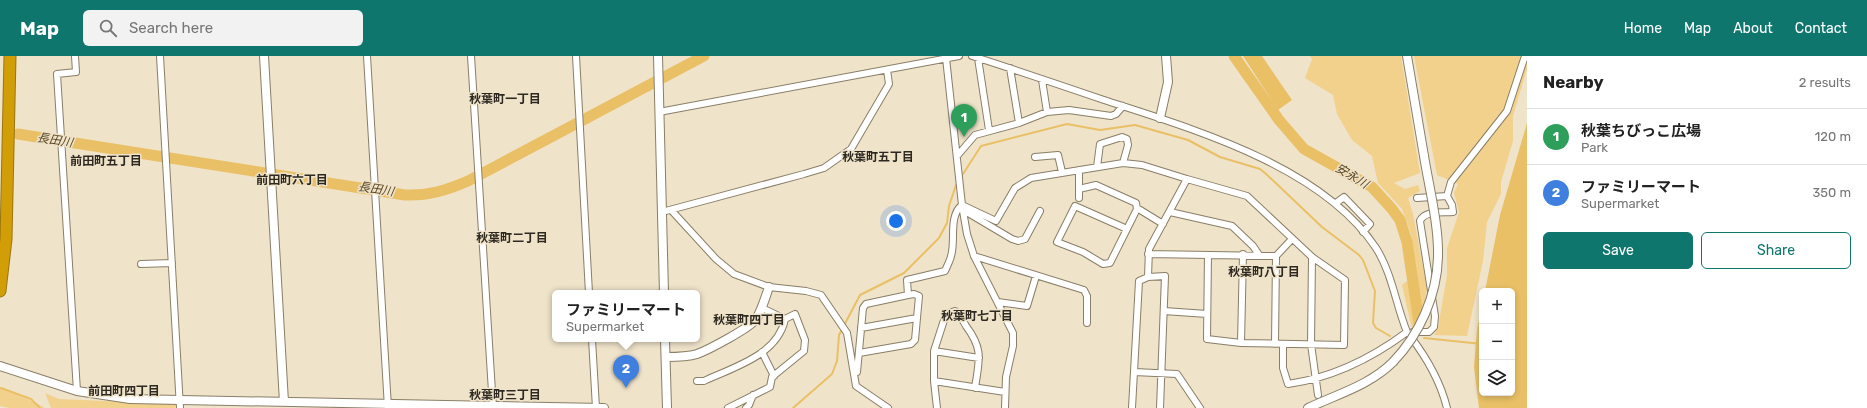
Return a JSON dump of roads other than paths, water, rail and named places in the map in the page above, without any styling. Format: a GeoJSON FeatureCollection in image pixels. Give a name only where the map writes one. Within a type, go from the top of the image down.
{"type":"FeatureCollection","features":[{"type":"Feature","properties":{"kind":"highway"},"geometry":{"type":"LineString","coordinates":[[0,291],[6,239],[10,56]]}},
{"type":"Feature","properties":{"kind":"street"},"geometry":{"type":"LineString","coordinates":[[75,56],[76,72],[57,74],[77,391]]}},
{"type":"Feature","properties":{"kind":"street"},"geometry":{"type":"LineString","coordinates":[[160,56],[180,404]]}},
{"type":"Feature","properties":{"kind":"street"},"geometry":{"type":"LineString","coordinates":[[264,56],[284,405]]}},
{"type":"Feature","properties":{"kind":"street"},"geometry":{"type":"LineString","coordinates":[[367,56],[388,406]]}},
{"type":"Feature","properties":{"kind":"street"},"geometry":{"type":"LineString","coordinates":[[471,56],[493,407]]}},
{"type":"Feature","properties":{"kind":"street"},"geometry":{"type":"LineString","coordinates":[[576,56],[589,290]]}},
{"type":"Feature","properties":{"kind":"street"},"geometry":{"type":"LineString","coordinates":[[658,56],[664,290]]}},
{"type":"Feature","properties":{"kind":"street"},"geometry":{"type":"LineString","coordinates":[[659,112],[886,70],[946,57],[959,56]]}},
{"type":"Feature","properties":{"kind":"street"},"geometry":{"type":"LineString","coordinates":[[1160,118],[1168,82],[1166,56]]}},
{"type":"Feature","properties":{"kind":"street"},"geometry":{"type":"LineString","coordinates":[[1308,408],[1364,384],[1393,362],[1406,348],[1413,337],[1433,292],[1438,256],[1424,156],[1407,56]]}},
{"type":"Feature","properties":{"kind":"street"},"geometry":{"type":"LineString","coordinates":[[1283,344],[1283,368],[1288,384],[1330,374],[1350,365],[1407,332],[1428,332],[1434,327],[1435,316],[1420,221],[1422,216],[1427,214],[1453,212],[1452,205],[1447,196],[1451,182],[1507,111],[1525,56]]}},
{"type":"Feature","properties":{"kind":"street"},"geometry":{"type":"LineString","coordinates":[[946,57],[963,208],[974,256],[998,302],[1014,340],[1006,377],[1005,408]]}},
{"type":"Feature","properties":{"kind":"street"},"geometry":{"type":"LineString","coordinates":[[989,130],[975,57],[1160,118],[1258,157],[1290,174],[1336,203],[1363,232],[1381,257],[1395,293],[1400,315],[1407,332],[1428,360],[1437,377],[1447,408]]}},
{"type":"Feature","properties":{"kind":"street"},"geometry":{"type":"LineString","coordinates":[[1010,68],[1019,122]]}},
{"type":"Feature","properties":{"kind":"street"},"geometry":{"type":"LineString","coordinates":[[662,212],[672,211],[824,168],[835,162],[852,149],[889,84],[886,70]]}},
{"type":"Feature","properties":{"kind":"street"},"geometry":{"type":"LineString","coordinates":[[1042,80],[1047,112]]}},
{"type":"Feature","properties":{"kind":"street"},"geometry":{"type":"LineString","coordinates":[[957,156],[964,150],[971,138],[989,130],[1019,122],[1047,112],[1069,110],[1111,116],[1116,114],[1123,106]]}},
{"type":"Feature","properties":{"kind":"street"},"geometry":{"type":"LineString","coordinates":[[1097,167],[1100,144],[1122,137],[1127,139],[1128,145],[1123,163]]}},
{"type":"Feature","properties":{"kind":"street"},"geometry":{"type":"LineString","coordinates":[[1035,157],[1058,155],[1062,172]]}},
{"type":"Feature","properties":{"kind":"street"},"geometry":{"type":"LineString","coordinates":[[908,295],[907,280],[945,271],[952,255],[954,226],[958,208],[963,208],[996,221],[1015,188],[1030,178],[1123,163],[1142,165],[1247,196],[1312,257],[1345,280],[1344,345],[1241,343],[1207,339],[1208,255]]}},
{"type":"Feature","properties":{"kind":"street"},"geometry":{"type":"LineString","coordinates":[[1078,170],[1079,198]]}},
{"type":"Feature","properties":{"kind":"street"},"geometry":{"type":"LineString","coordinates":[[1148,277],[1148,254],[1187,179]]}},
{"type":"Feature","properties":{"kind":"street"},"geometry":{"type":"LineString","coordinates":[[1079,190],[1096,185],[1136,203],[1137,208],[1164,224]]}},
{"type":"Feature","properties":{"kind":"street"},"geometry":{"type":"LineString","coordinates":[[1336,203],[1344,196],[1370,224],[1363,232]]}},
{"type":"Feature","properties":{"kind":"street"},"geometry":{"type":"LineString","coordinates":[[1417,198],[1447,196]]}},
{"type":"Feature","properties":{"kind":"street"},"geometry":{"type":"LineString","coordinates":[[1127,229],[1075,206],[1057,242],[1083,252],[1103,264],[1110,263],[1127,229],[1137,208]]}},
{"type":"Feature","properties":{"kind":"street"},"geometry":{"type":"LineString","coordinates":[[963,208],[1012,239],[1018,241],[1025,239],[1040,211]]}},
{"type":"Feature","properties":{"kind":"street"},"geometry":{"type":"LineString","coordinates":[[672,211],[682,224],[726,268],[734,274],[769,287],[816,293],[824,299],[845,329],[848,336],[856,386],[888,408]]}},
{"type":"Feature","properties":{"kind":"street"},"geometry":{"type":"LineString","coordinates":[[1170,212],[1232,226],[1253,246],[1259,255]]}},
{"type":"Feature","properties":{"kind":"street"},"geometry":{"type":"LineString","coordinates":[[1275,344],[1276,256],[1292,239]]}},
{"type":"Feature","properties":{"kind":"street"},"geometry":{"type":"LineString","coordinates":[[1148,254],[1242,254],[1276,256]]}},
{"type":"Feature","properties":{"kind":"street"},"geometry":{"type":"LineString","coordinates":[[1241,343],[1242,254]]}},
{"type":"Feature","properties":{"kind":"street"},"geometry":{"type":"LineString","coordinates":[[974,256],[1084,290],[1087,296],[1087,322]]}},
{"type":"Feature","properties":{"kind":"street"},"geometry":{"type":"LineString","coordinates":[[1312,257],[1311,344],[1318,395]]}},
{"type":"Feature","properties":{"kind":"street"},"geometry":{"type":"LineString","coordinates":[[141,264],[172,263]]}},
{"type":"Feature","properties":{"kind":"street"},"geometry":{"type":"LineString","coordinates":[[998,302],[1027,306],[1036,276]]}},
{"type":"Feature","properties":{"kind":"street"},"geometry":{"type":"LineString","coordinates":[[1132,408],[1138,281],[1148,277],[1165,276],[1160,408]]}},
{"type":"Feature","properties":{"kind":"street"},"geometry":{"type":"LineString","coordinates":[[666,357],[687,356],[698,353],[740,333],[755,320],[762,308],[769,287]]}},
{"type":"Feature","properties":{"kind":"street"},"geometry":{"type":"LineString","coordinates":[[857,372],[863,308],[866,304],[914,294],[919,296],[915,340],[910,344],[859,353]]}},
{"type":"Feature","properties":{"kind":"street"},"geometry":{"type":"LineString","coordinates":[[762,308],[785,319]]}},
{"type":"Feature","properties":{"kind":"street"},"geometry":{"type":"LineString","coordinates":[[937,408],[934,381],[934,351],[946,314],[955,311],[976,339],[979,358],[975,388]]}},
{"type":"Feature","properties":{"kind":"street"},"geometry":{"type":"LineString","coordinates":[[1164,312],[1207,314]]}},
{"type":"Feature","properties":{"kind":"street"},"geometry":{"type":"LineString","coordinates":[[728,408],[770,387],[774,376],[804,351],[805,340],[795,314],[785,319]]}},
{"type":"Feature","properties":{"kind":"street"},"geometry":{"type":"LineString","coordinates":[[861,328],[917,318]]}},
{"type":"Feature","properties":{"kind":"street"},"geometry":{"type":"LineString","coordinates":[[697,382],[704,381],[757,356],[776,342],[784,327],[785,319]]}},
{"type":"Feature","properties":{"kind":"street"},"geometry":{"type":"LineString","coordinates":[[592,342],[596,408]]}},
{"type":"Feature","properties":{"kind":"street"},"geometry":{"type":"LineString","coordinates":[[665,342],[667,408]]}},
{"type":"Feature","properties":{"kind":"street"},"geometry":{"type":"LineString","coordinates":[[934,351],[979,358]]}},
{"type":"Feature","properties":{"kind":"street"},"geometry":{"type":"LineString","coordinates":[[762,352],[774,376]]}},
{"type":"Feature","properties":{"kind":"street"},"geometry":{"type":"LineString","coordinates":[[0,366],[77,391],[130,400],[180,404],[604,408]]}},
{"type":"Feature","properties":{"kind":"street"},"geometry":{"type":"LineString","coordinates":[[1134,372],[1177,374],[1200,408]]}},
{"type":"Feature","properties":{"kind":"street"},"geometry":{"type":"LineString","coordinates":[[934,381],[1005,392]]}},
{"type":"Feature","properties":{"kind":"street"},"geometry":{"type":"LineString","coordinates":[[746,408],[749,405],[753,395]]}},
{"type":"Feature","properties":{"kind":"waterway","name":"長田川"},"geometry":{"type":"LineString","coordinates":[[18,134],[405,195],[414,195],[445,190],[468,181],[704,56]]}},
{"type":"Feature","properties":{"kind":"waterway","name":"安永川"},"geometry":{"type":"LineString","coordinates":[[1234,56],[1279,120],[1304,149],[1372,187],[1400,220],[1407,242],[1419,323]]}},
{"type":"Feature","properties":{"kind":"waterway"},"geometry":{"type":"LineString","coordinates":[[963,174],[981,146],[1067,124],[1100,130],[1135,125],[1188,140],[1220,157],[1260,169],[1322,227],[1359,255],[1363,260],[1375,291],[1373,323],[1376,328],[1390,336]]}},
{"type":"Feature","properties":{"kind":"waterway"},"geometry":{"type":"LineString","coordinates":[[793,408],[832,374],[837,361],[839,335],[860,295],[904,273],[939,238],[947,223],[949,206],[956,185]]}},
{"type":"Feature","properties":{"kind":"waterway"},"geometry":{"type":"LineString","coordinates":[[1424,338],[1479,344]]}},
{"type":"Feature","properties":{"kind":"waterway"},"geometry":{"type":"LineString","coordinates":[[1,388],[31,399],[40,408]]}},
{"type":"Feature","properties":{"kind":"place","name":"秋葉ちびっこ広場"},"geometry":{"type":"Point","coordinates":[964,137]}},
{"type":"Feature","properties":{"kind":"place","name":"ファミリーマート"},"geometry":{"type":"Point","coordinates":[626,388]}},
{"type":"Feature","properties":{"kind":"district","name":"秋葉町一丁目"},"geometry":{"type":"Point","coordinates":[505,99]}},
{"type":"Feature","properties":{"kind":"district","name":"秋葉町五丁目"},"geometry":{"type":"Point","coordinates":[878,157]}},
{"type":"Feature","properties":{"kind":"district","name":"前田町五丁目"},"geometry":{"type":"Point","coordinates":[106,161]}},
{"type":"Feature","properties":{"kind":"district","name":"前田町六丁目"},"geometry":{"type":"Point","coordinates":[292,180]}},
{"type":"Feature","properties":{"kind":"district","name":"秋葉町二丁目"},"geometry":{"type":"Point","coordinates":[512,238]}},
{"type":"Feature","properties":{"kind":"district","name":"秋葉町八丁目"},"geometry":{"type":"Point","coordinates":[1264,272]}},
{"type":"Feature","properties":{"kind":"district","name":"秋葉町七丁目"},"geometry":{"type":"Point","coordinates":[977,316]}},
{"type":"Feature","properties":{"kind":"district","name":"秋葉町四丁目"},"geometry":{"type":"Point","coordinates":[749,320]}},
{"type":"Feature","properties":{"kind":"district","name":"前田町四丁目"},"geometry":{"type":"Point","coordinates":[124,391]}},
{"type":"Feature","properties":{"kind":"district","name":"秋葉町三丁目"},"geometry":{"type":"Point","coordinates":[505,395]}}]}
